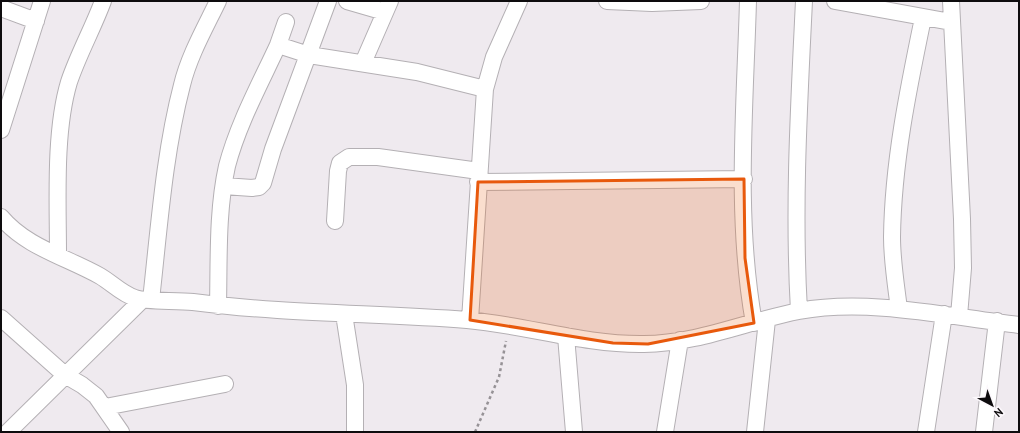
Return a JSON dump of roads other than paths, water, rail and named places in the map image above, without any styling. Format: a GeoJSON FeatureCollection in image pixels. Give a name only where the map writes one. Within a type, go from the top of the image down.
{"type":"FeatureCollection","features":[{"type":"Feature","properties":{"kind":"street"},"geometry":{"type":"LineString","coordinates":[[1,130],[42,1]]}},
{"type":"Feature","properties":{"kind":"street"},"geometry":{"type":"LineString","coordinates":[[58,255],[58,165],[64,106],[69,83],[104,1]]}},
{"type":"Feature","properties":{"kind":"street"},"geometry":{"type":"LineString","coordinates":[[8,432],[65,375],[147,300],[167,165],[182,85],[201,35],[218,1]]}},
{"type":"Feature","properties":{"kind":"street"},"geometry":{"type":"LineString","coordinates":[[224,186],[252,188],[262,186],[275,142],[309,55],[328,1]]}},
{"type":"Feature","properties":{"kind":"street"},"geometry":{"type":"LineString","coordinates":[[347,1],[387,6],[363,63]]}},
{"type":"Feature","properties":{"kind":"street"},"geometry":{"type":"LineString","coordinates":[[470,320],[485,89],[494,57],[519,1]]}},
{"type":"Feature","properties":{"kind":"street"},"geometry":{"type":"LineString","coordinates":[[607,1],[645,3],[701,1]]}},
{"type":"Feature","properties":{"kind":"street"},"geometry":{"type":"LineString","coordinates":[[748,1],[744,179],[746,265],[761,321],[755,432]]}},
{"type":"Feature","properties":{"kind":"street"},"geometry":{"type":"LineString","coordinates":[[799,311],[796,260],[796,210],[804,1]]}},
{"type":"Feature","properties":{"kind":"street"},"geometry":{"type":"LineString","coordinates":[[836,1],[951,22]]}},
{"type":"Feature","properties":{"kind":"street"},"geometry":{"type":"LineString","coordinates":[[926,432],[963,268],[962,219],[951,1]]}},
{"type":"Feature","properties":{"kind":"street"},"geometry":{"type":"LineString","coordinates":[[1,8],[36,21]]}},
{"type":"Feature","properties":{"kind":"street"},"geometry":{"type":"LineString","coordinates":[[899,309],[892,238],[896,177],[905,106],[924,18]]}},
{"type":"Feature","properties":{"kind":"street"},"geometry":{"type":"LineString","coordinates":[[218,306],[224,186],[227,166],[239,132],[278,45],[286,22]]}},
{"type":"Feature","properties":{"kind":"street"},"geometry":{"type":"LineString","coordinates":[[278,45],[309,55],[417,72],[485,89]]}},
{"type":"Feature","properties":{"kind":"street"},"geometry":{"type":"LineString","coordinates":[[335,221],[338,171],[340,163],[349,157],[394,158],[479,177],[744,179]]}},
{"type":"Feature","properties":{"kind":"street"},"geometry":{"type":"LineString","coordinates":[[2,220],[22,237],[99,276],[134,298],[147,300],[179,300],[218,306],[470,320],[566,336],[631,344],[648,344],[680,340],[799,311],[847,308],[899,309],[1019,325]]}},
{"type":"Feature","properties":{"kind":"street"},"geometry":{"type":"LineString","coordinates":[[344,314],[355,385],[355,432]]}},
{"type":"Feature","properties":{"kind":"street"},"geometry":{"type":"LineString","coordinates":[[1,318],[65,375],[82,384],[105,407],[121,432]]}},
{"type":"Feature","properties":{"kind":"street"},"geometry":{"type":"LineString","coordinates":[[984,432],[997,321]]}},
{"type":"Feature","properties":{"kind":"street"},"geometry":{"type":"LineString","coordinates":[[566,336],[574,432]]}},
{"type":"Feature","properties":{"kind":"street"},"geometry":{"type":"LineString","coordinates":[[665,432],[680,340]]}},
{"type":"Feature","properties":{"kind":"street"},"geometry":{"type":"LineString","coordinates":[[105,407],[226,384]]}}]}
